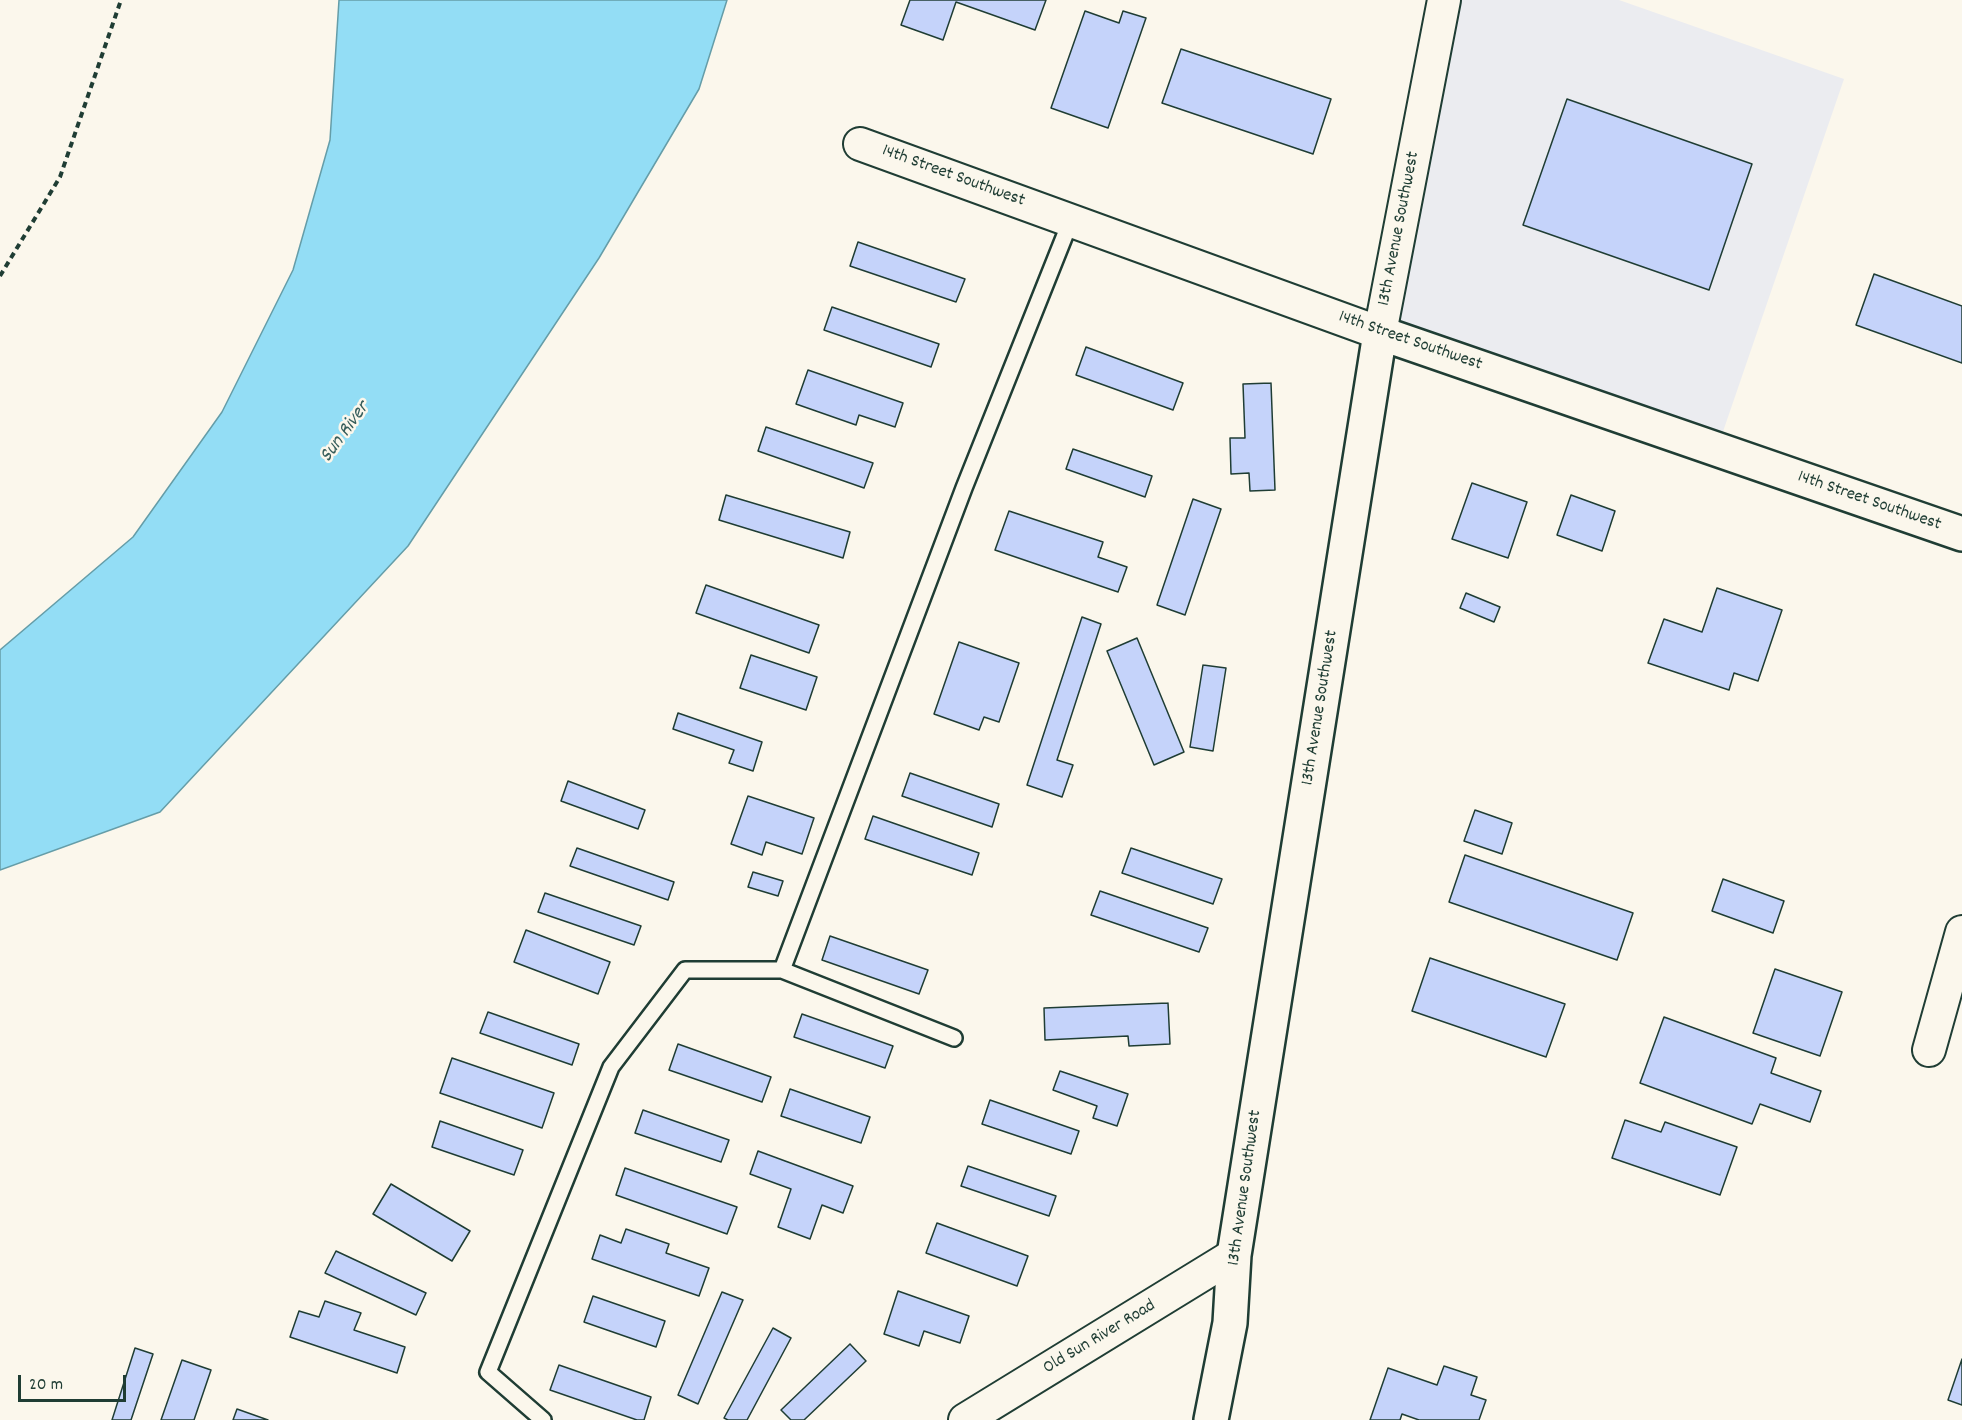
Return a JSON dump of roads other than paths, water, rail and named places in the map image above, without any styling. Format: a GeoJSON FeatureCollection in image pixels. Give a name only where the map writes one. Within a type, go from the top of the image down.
{"type":"FeatureCollection","features":[{"type":"Feature","properties":{"kind":"street","name":"13th Avenue Southwest"},"geometry":{"type":"LineString","coordinates":[[1227,1420],[1234,1255],[1380,333],[1444,0]]}},
{"type":"Feature","properties":{"kind":"street","name":"14th Street Southwest"},"geometry":{"type":"LineString","coordinates":[[860,144],[1380,333],[1962,534]]}},
{"type":"Feature","properties":{"kind":"street"},"geometry":{"type":"LineString","coordinates":[[1929,1050],[1962,932]]}},
{"type":"Feature","properties":{"kind":"street","name":"Old Sun River Road"},"geometry":{"type":"LineString","coordinates":[[965,1420],[1234,1255]]}},
{"type":"Feature","properties":{"kind":"street"},"geometry":{"type":"LineString","coordinates":[[1211,1420],[1230,1323]]}},
{"type":"Feature","properties":{"kind":"lane"},"geometry":{"type":"LineString","coordinates":[[782,969],[964,488],[1071,220]]}},
{"type":"Feature","properties":{"kind":"lane"},"geometry":{"type":"LineString","coordinates":[[543,1420],[488,1372],[610,1067],[684,970],[782,969],[954,1038]]}},
{"type":"Feature","properties":{"kind":"water","name":"Sun River"},"geometry":{"type":"Polygon","coordinates":[[[339,0],[727,0],[699,89],[599,258],[408,546],[160,812],[0,870],[0,650],[133,537],[222,412],[293,270],[330,140],[339,0]]]}}]}
